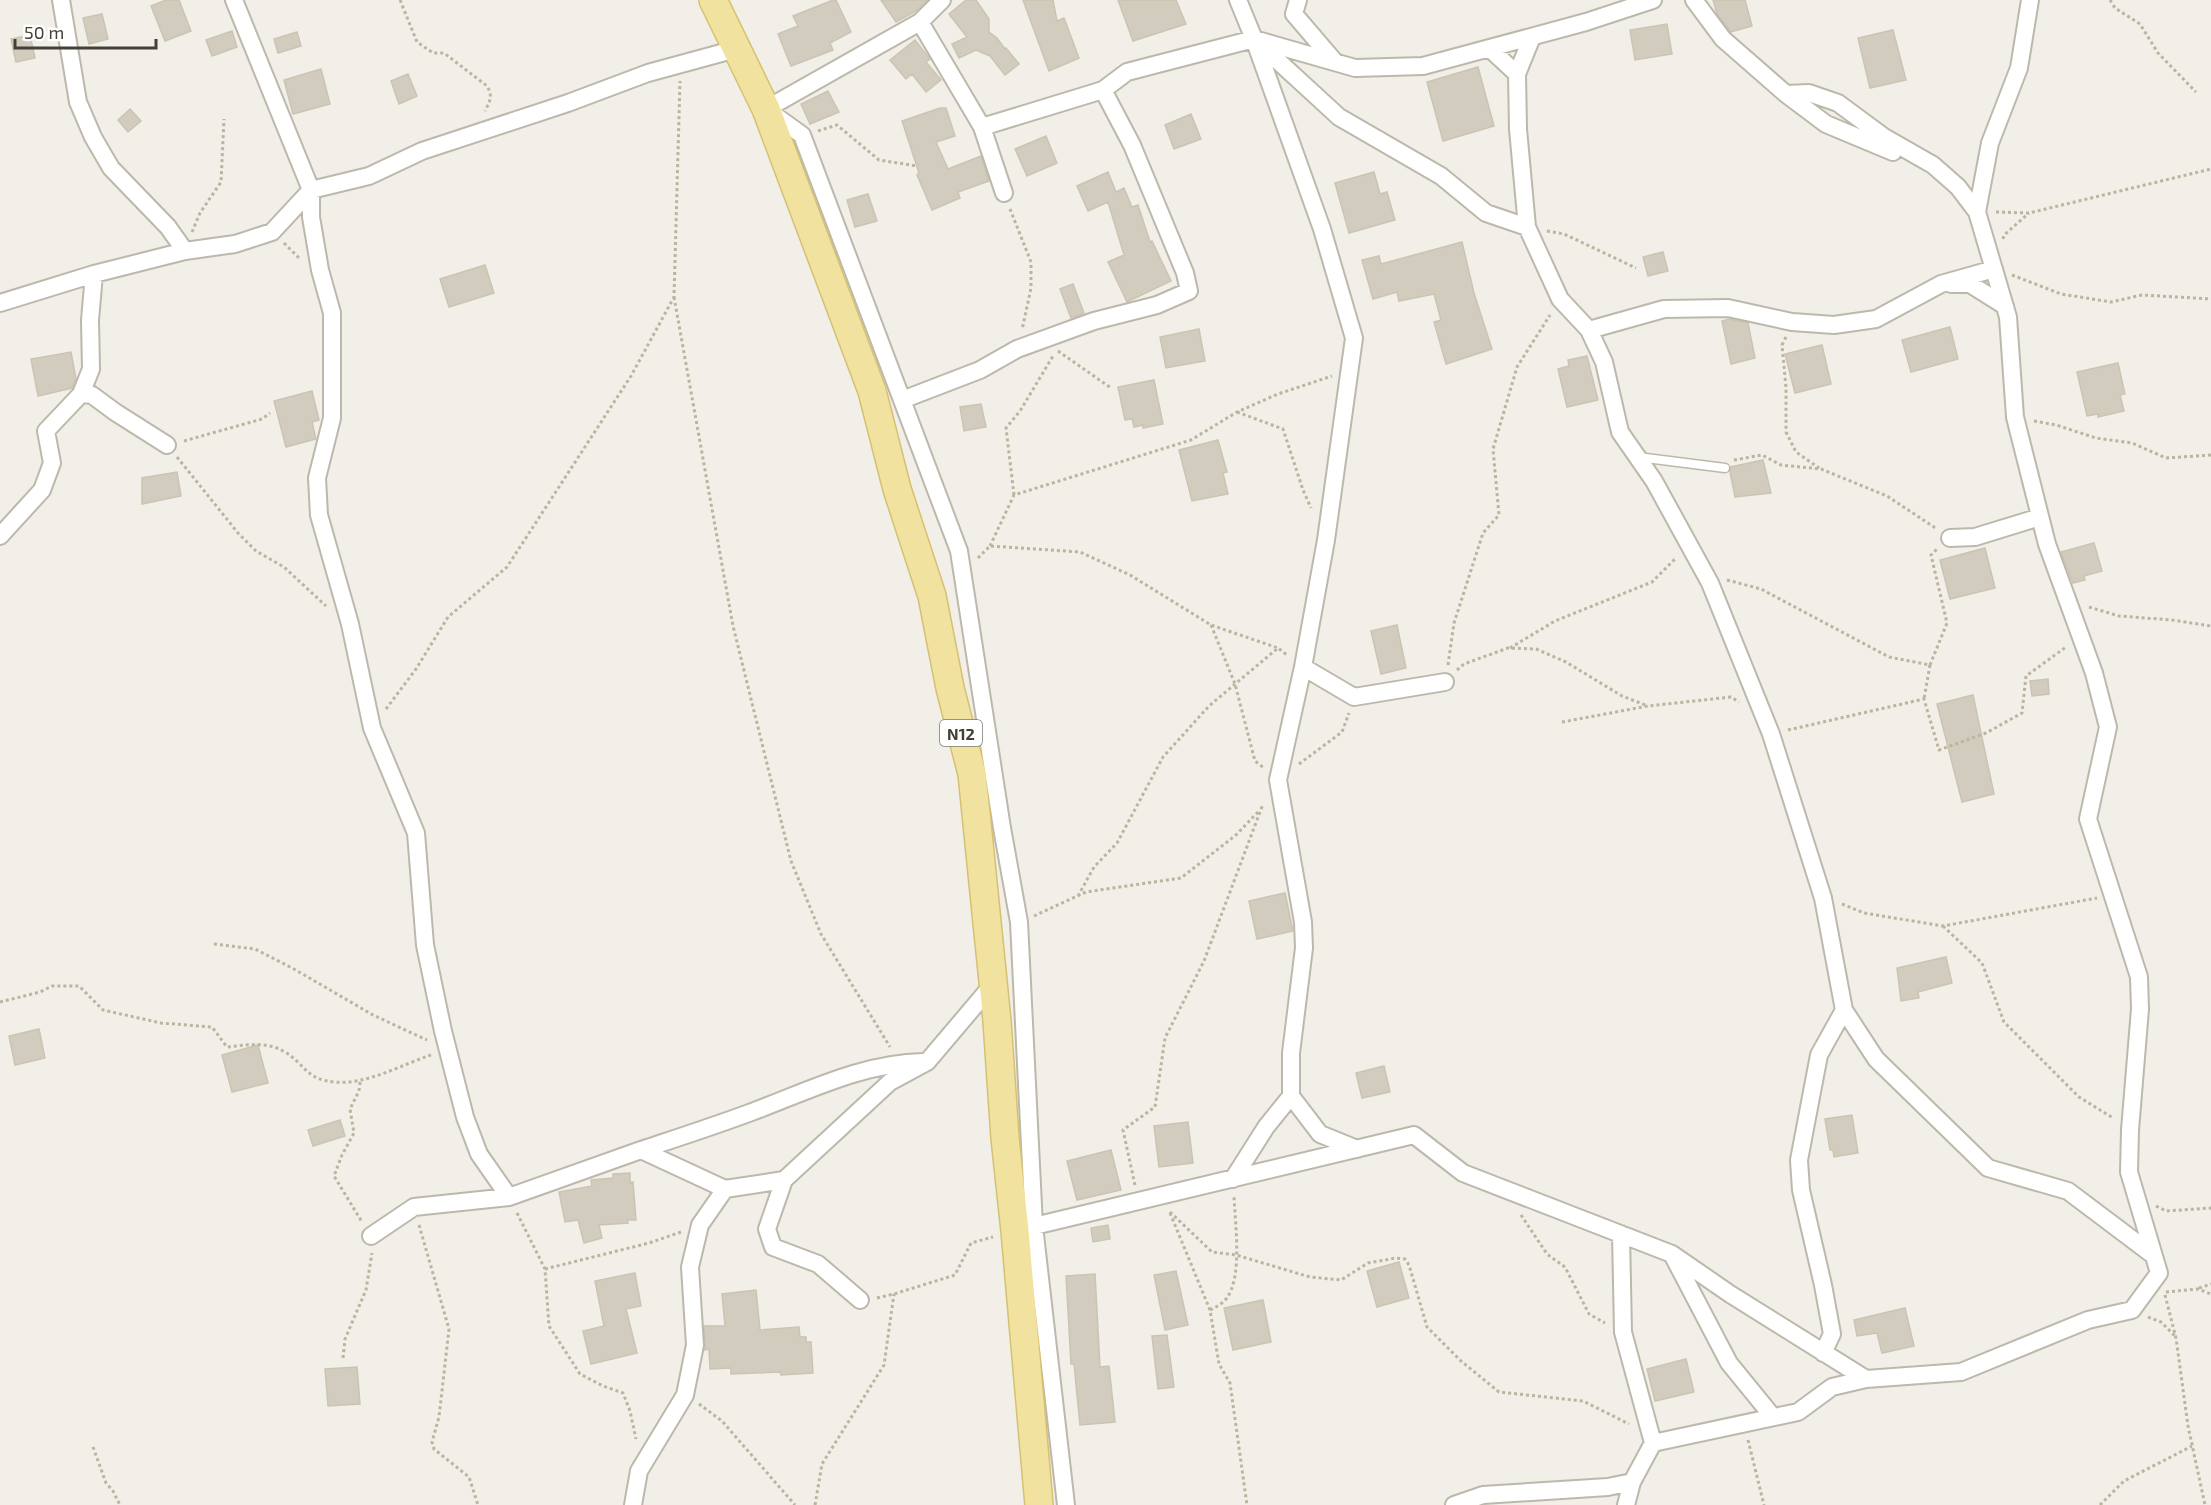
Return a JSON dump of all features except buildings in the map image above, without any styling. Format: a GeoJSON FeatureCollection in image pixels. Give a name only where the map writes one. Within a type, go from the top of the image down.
{"type":"FeatureCollection","features":[{"type":"Feature","properties":{"kind":"main road","name":"N12"},"geometry":{"type":"LineString","coordinates":[[713,0],[766,109],[872,391],[897,489],[932,596],[950,688],[972,774],[994,983],[1005,1138],[1025,1229],[1039,1505]]}},
{"type":"Feature","properties":{"kind":"street"},"geometry":{"type":"LineString","coordinates":[[61,0],[78,102],[93,137],[111,168],[168,227],[184,251]]}},
{"type":"Feature","properties":{"kind":"street"},"geometry":{"type":"LineString","coordinates":[[234,0],[311,190],[311,217],[320,270],[332,313],[332,418],[317,478],[319,515],[350,624],[372,728],[416,833],[425,945],[465,1117],[479,1154],[509,1197]]}},
{"type":"Feature","properties":{"kind":"street"},"geometry":{"type":"LineString","coordinates":[[942,0],[920,22],[766,109],[802,135],[959,551],[1019,922],[1025,1229],[1066,1505]]}},
{"type":"Feature","properties":{"kind":"street"},"geometry":{"type":"LineString","coordinates":[[1238,0],[1322,229],[1354,338],[1326,540],[1303,667],[1278,780],[1302,922],[1304,948],[1291,1053],[1291,1096],[1320,1134],[1357,1149]]}},
{"type":"Feature","properties":{"kind":"street"},"geometry":{"type":"LineString","coordinates":[[1298,0],[1294,14],[1335,62]]}},
{"type":"Feature","properties":{"kind":"street"},"geometry":{"type":"LineString","coordinates":[[982,127],[1102,90],[1127,72],[1254,39],[1355,68],[1423,66],[1586,22],[1653,0]]}},
{"type":"Feature","properties":{"kind":"street"},"geometry":{"type":"LineString","coordinates":[[1694,0],[1723,39],[1786,94],[1826,124],[1893,152],[1952,190],[1977,212]]}},
{"type":"Feature","properties":{"kind":"street"},"geometry":{"type":"LineString","coordinates":[[1977,212],[1990,143],[2019,68],[2030,0]]}},
{"type":"Feature","properties":{"kind":"street"},"geometry":{"type":"LineString","coordinates":[[920,22],[982,127],[1004,194]]}},
{"type":"Feature","properties":{"kind":"street"},"geometry":{"type":"LineString","coordinates":[[1532,37],[1517,74],[1518,129],[1527,227],[1560,299],[1588,330],[1604,362],[1620,432],[1654,481],[1705,574],[1764,715],[1823,898],[1844,1010],[1876,1059],[1988,1168],[2068,1191],[2153,1255]]}},
{"type":"Feature","properties":{"kind":"street"},"geometry":{"type":"LineString","coordinates":[[1254,39],[1339,117],[1442,176],[1486,213],[1527,227]]}},
{"type":"Feature","properties":{"kind":"street"},"geometry":{"type":"LineString","coordinates":[[1489,48],[1517,74]]}},
{"type":"Feature","properties":{"kind":"street"},"geometry":{"type":"LineString","coordinates":[[0,303],[94,274],[184,251],[235,244],[272,232],[311,190],[369,176],[422,151],[568,103],[648,73],[736,49]]}},
{"type":"Feature","properties":{"kind":"street"},"geometry":{"type":"LineString","coordinates":[[902,400],[980,370],[1017,349],[1094,321],[1157,305],[1190,291],[1185,273],[1131,145],[1102,90]]}},
{"type":"Feature","properties":{"kind":"street"},"geometry":{"type":"LineString","coordinates":[[1653,1443],[1798,1412],[1832,1387],[1866,1379],[1961,1372],[2088,1320],[2132,1310],[2158,1273],[2130,1172],[2130,1130],[2140,1009],[2139,977],[2088,819],[2108,727],[2094,673],[2047,544],[2014,417],[2008,317],[1977,212],[1958,187],[1933,165],[1884,137],[1838,103],[1809,93],[1786,94]]}},
{"type":"Feature","properties":{"kind":"street"},"geometry":{"type":"LineString","coordinates":[[1588,330],[1664,309],[1728,308],[1792,321],[1834,325],[1876,319],[1941,284],[1994,269]]}},
{"type":"Feature","properties":{"kind":"street"},"geometry":{"type":"LineString","coordinates":[[0,536],[42,490],[52,463],[46,431],[81,394],[91,369],[90,320],[94,274]]}},
{"type":"Feature","properties":{"kind":"street"},"geometry":{"type":"LineString","coordinates":[[1941,284],[1970,285],[2005,306]]}},
{"type":"Feature","properties":{"kind":"street"},"geometry":{"type":"LineString","coordinates":[[81,394],[92,395],[167,445]]}},
{"type":"Feature","properties":{"kind":"street"},"geometry":{"type":"LineString","coordinates":[[1950,538],[1975,537],[2040,517]]}},
{"type":"Feature","properties":{"kind":"street"},"geometry":{"type":"LineString","coordinates":[[1303,667],[1354,696],[1445,682]]}},
{"type":"Feature","properties":{"kind":"street"},"geometry":{"type":"LineString","coordinates":[[860,1300],[818,1264],[772,1247],[767,1229],[784,1180],[890,1082],[927,1062],[994,983]]}},
{"type":"Feature","properties":{"kind":"street"},"geometry":{"type":"LineString","coordinates":[[1823,1353],[1832,1334],[1801,1190],[1799,1160],[1819,1055],[1844,1010]]}},
{"type":"Feature","properties":{"kind":"street"},"geometry":{"type":"LineString","coordinates":[[371,1236],[414,1207],[509,1197],[746,1114],[856,1072],[899,1063],[927,1062]]}},
{"type":"Feature","properties":{"kind":"street"},"geometry":{"type":"LineString","coordinates":[[1233,1179],[1266,1127],[1291,1096]]}},
{"type":"Feature","properties":{"kind":"street"},"geometry":{"type":"LineString","coordinates":[[1025,1229],[1414,1135],[1463,1173],[1672,1254],[1730,1294],[1866,1379]]}},
{"type":"Feature","properties":{"kind":"street"},"geometry":{"type":"LineString","coordinates":[[641,1150],[725,1189],[784,1180]]}},
{"type":"Feature","properties":{"kind":"street"},"geometry":{"type":"LineString","coordinates":[[633,1505],[639,1471],[685,1395],[695,1345],[690,1267],[700,1225],[725,1189]]}},
{"type":"Feature","properties":{"kind":"street"},"geometry":{"type":"LineString","coordinates":[[1621,1234],[1623,1332],[1653,1443],[1632,1482],[1626,1505]]}},
{"type":"Feature","properties":{"kind":"street"},"geometry":{"type":"LineString","coordinates":[[1672,1254],[1729,1363],[1773,1417]]}},
{"type":"Feature","properties":{"kind":"street"},"geometry":{"type":"LineString","coordinates":[[1455,1505],[1484,1495],[1608,1487],[1632,1482]]}},
{"type":"Feature","properties":{"kind":"lane"},"geometry":{"type":"LineString","coordinates":[[1638,457],[1725,468]]}},
{"type":"Feature","properties":{"kind":"path"},"geometry":{"type":"LineString","coordinates":[[400,0],[417,42],[433,53],[444,52],[487,86],[491,93],[491,101],[483,114]]}},
{"type":"Feature","properties":{"kind":"path"},"geometry":{"type":"LineString","coordinates":[[2110,0],[2115,8],[2140,24],[2158,53],[2196,92]]}},
{"type":"Feature","properties":{"kind":"path"},"geometry":{"type":"LineString","coordinates":[[680,64],[674,297],[733,626],[791,861],[821,934],[899,1063]]}},
{"type":"Feature","properties":{"kind":"path"},"geometry":{"type":"LineString","coordinates":[[184,251],[200,213],[221,182],[224,119]]}},
{"type":"Feature","properties":{"kind":"path"},"geometry":{"type":"LineString","coordinates":[[802,135],[837,125],[879,160],[917,166]]}},
{"type":"Feature","properties":{"kind":"path"},"geometry":{"type":"LineString","coordinates":[[1977,212],[2029,213],[2211,169]]}},
{"type":"Feature","properties":{"kind":"path"},"geometry":{"type":"LineString","coordinates":[[1004,194],[1030,262],[1031,288],[1017,349]]}},
{"type":"Feature","properties":{"kind":"path"},"geometry":{"type":"LineString","coordinates":[[2029,213],[2004,235],[1994,269],[2061,294],[2111,302],[2142,295],[2211,299]]}},
{"type":"Feature","properties":{"kind":"path"},"geometry":{"type":"LineString","coordinates":[[1527,227],[1564,234],[1636,268]]}},
{"type":"Feature","properties":{"kind":"path"},"geometry":{"type":"LineString","coordinates":[[272,232],[305,264],[320,270]]}},
{"type":"Feature","properties":{"kind":"path"},"geometry":{"type":"LineString","coordinates":[[372,728],[416,669],[448,617],[507,567],[631,376],[674,297]]}},
{"type":"Feature","properties":{"kind":"path"},"geometry":{"type":"LineString","coordinates":[[1445,682],[1454,622],[1483,533],[1499,514],[1493,449],[1517,367],[1560,299]]}},
{"type":"Feature","properties":{"kind":"path"},"geometry":{"type":"LineString","coordinates":[[1792,321],[1782,345],[1786,432],[1796,452],[1821,469],[1887,496],[1950,538],[1931,555],[1947,623],[1930,664],[1924,699],[1940,750],[1986,733],[2022,713],[2026,675],[2081,637]]}},
{"type":"Feature","properties":{"kind":"path"},"geometry":{"type":"LineString","coordinates":[[962,573],[990,546],[1014,495],[1006,428],[1020,411],[1056,350],[1111,388]]}},
{"type":"Feature","properties":{"kind":"path"},"geometry":{"type":"LineString","coordinates":[[1014,495],[1191,440],[1238,412],[1278,394],[1349,371]]}},
{"type":"Feature","properties":{"kind":"path"},"geometry":{"type":"LineString","coordinates":[[1238,412],[1283,429],[1303,490],[1326,540]]}},
{"type":"Feature","properties":{"kind":"path"},"geometry":{"type":"LineString","coordinates":[[270,413],[253,422],[167,445],[196,478],[238,533],[256,551],[284,567],[324,604],[350,624]]}},
{"type":"Feature","properties":{"kind":"path"},"geometry":{"type":"LineString","coordinates":[[2014,417],[2056,425],[2096,438],[2132,443],[2166,458],[2211,455]]}},
{"type":"Feature","properties":{"kind":"path"},"geometry":{"type":"LineString","coordinates":[[1725,468],[1729,461],[1762,455],[1781,465],[1821,469]]}},
{"type":"Feature","properties":{"kind":"path"},"geometry":{"type":"LineString","coordinates":[[1445,682],[1464,664],[1508,648],[1555,621],[1652,582],[1689,545]]}},
{"type":"Feature","properties":{"kind":"path"},"geometry":{"type":"LineString","coordinates":[[990,546],[1080,552],[1130,575],[1211,625],[1278,648],[1303,667]]}},
{"type":"Feature","properties":{"kind":"path"},"geometry":{"type":"LineString","coordinates":[[1705,574],[1761,589],[1889,657],[1930,664]]}},
{"type":"Feature","properties":{"kind":"path"},"geometry":{"type":"LineString","coordinates":[[2068,600],[2119,616],[2211,626]]}},
{"type":"Feature","properties":{"kind":"path"},"geometry":{"type":"LineString","coordinates":[[1211,625],[1235,684],[1255,761],[1278,780]]}},
{"type":"Feature","properties":{"kind":"path"},"geometry":{"type":"LineString","coordinates":[[1078,896],[1094,867],[1117,843],[1163,757],[1209,706],[1278,648]]}},
{"type":"Feature","properties":{"kind":"path"},"geometry":{"type":"LineString","coordinates":[[1508,648],[1536,649],[1546,653],[1566,662],[1623,696],[1648,706]]}},
{"type":"Feature","properties":{"kind":"path"},"geometry":{"type":"LineString","coordinates":[[1019,922],[1086,892],[1181,878],[1236,835],[1260,809],[1278,780],[1342,732],[1354,696]]}},
{"type":"Feature","properties":{"kind":"path"},"geometry":{"type":"LineString","coordinates":[[1562,722],[1648,706],[1731,697],[1764,715]]}},
{"type":"Feature","properties":{"kind":"path"},"geometry":{"type":"LineString","coordinates":[[1771,734],[1924,699]]}},
{"type":"Feature","properties":{"kind":"path"},"geometry":{"type":"LineString","coordinates":[[1138,1201],[1123,1130],[1155,1107],[1165,1038],[1204,961],[1260,809]]}},
{"type":"Feature","properties":{"kind":"path"},"geometry":{"type":"LineString","coordinates":[[1823,898],[1864,913],[1943,926],[2112,895]]}},
{"type":"Feature","properties":{"kind":"path"},"geometry":{"type":"LineString","coordinates":[[1943,926],[1982,963],[2004,1022],[2079,1096],[2130,1130]]}},
{"type":"Feature","properties":{"kind":"path"},"geometry":{"type":"LineString","coordinates":[[214,944],[255,949],[373,1015],[448,1050]]}},
{"type":"Feature","properties":{"kind":"path"},"geometry":{"type":"LineString","coordinates":[[0,1002],[40,992],[52,986],[79,986],[103,1010],[162,1023],[212,1028],[227,1047],[262,1043],[285,1052],[309,1074],[334,1082],[360,1082],[448,1050]]}},
{"type":"Feature","properties":{"kind":"path"},"geometry":{"type":"LineString","coordinates":[[343,1358],[345,1339],[366,1290],[372,1250],[371,1236],[334,1176],[354,1133],[350,1109],[359,1091],[360,1082]]}},
{"type":"Feature","properties":{"kind":"path"},"geometry":{"type":"LineString","coordinates":[[1210,1310],[1225,1301],[1232,1288],[1236,1255],[1233,1179]]}},
{"type":"Feature","properties":{"kind":"path"},"geometry":{"type":"LineString","coordinates":[[1503,1188],[1547,1254],[1565,1267],[1589,1314],[1623,1332]]}},
{"type":"Feature","properties":{"kind":"path"},"geometry":{"type":"LineString","coordinates":[[1163,1195],[1210,1310],[1219,1364],[1230,1383],[1247,1505]]}},
{"type":"Feature","properties":{"kind":"path"},"geometry":{"type":"LineString","coordinates":[[2136,1195],[2166,1211],[2211,1208]]}},
{"type":"Feature","properties":{"kind":"path"},"geometry":{"type":"LineString","coordinates":[[509,1197],[544,1269],[549,1326],[580,1374],[622,1393],[630,1411],[637,1443],[639,1471]]}},
{"type":"Feature","properties":{"kind":"path"},"geometry":{"type":"LineString","coordinates":[[414,1207],[449,1329],[439,1417],[432,1442],[434,1449],[469,1477],[477,1505]]}},
{"type":"Feature","properties":{"kind":"path"},"geometry":{"type":"LineString","coordinates":[[1170,1212],[1212,1252],[1236,1255],[1310,1277],[1341,1280],[1368,1263],[1396,1258],[1405,1259],[1409,1265],[1427,1327],[1461,1361],[1499,1392],[1583,1401],[1641,1430],[1653,1443]]}},
{"type":"Feature","properties":{"kind":"path"},"geometry":{"type":"LineString","coordinates":[[544,1269],[649,1243],[700,1225]]}},
{"type":"Feature","properties":{"kind":"path"},"geometry":{"type":"LineString","coordinates":[[860,1300],[894,1294],[955,1275],[971,1243],[1025,1229]]}},
{"type":"Feature","properties":{"kind":"path"},"geometry":{"type":"LineString","coordinates":[[2205,1505],[2192,1446],[2176,1338],[2164,1292],[2211,1284]]}},
{"type":"Feature","properties":{"kind":"path"},"geometry":{"type":"LineString","coordinates":[[2198,1288],[2211,1294]]}},
{"type":"Feature","properties":{"kind":"path"},"geometry":{"type":"LineString","coordinates":[[815,1505],[822,1464],[884,1365],[894,1294]]}},
{"type":"Feature","properties":{"kind":"path"},"geometry":{"type":"LineString","coordinates":[[2132,1310],[2161,1322],[2176,1338]]}},
{"type":"Feature","properties":{"kind":"path"},"geometry":{"type":"LineString","coordinates":[[685,1395],[722,1421],[795,1505]]}},
{"type":"Feature","properties":{"kind":"path"},"geometry":{"type":"LineString","coordinates":[[1744,1423],[1764,1505]]}},
{"type":"Feature","properties":{"kind":"path"},"geometry":{"type":"LineString","coordinates":[[2100,1505],[2124,1481],[2192,1446]]}},
{"type":"Feature","properties":{"kind":"path"},"geometry":{"type":"LineString","coordinates":[[93,1448],[106,1483],[120,1505]]}}]}
